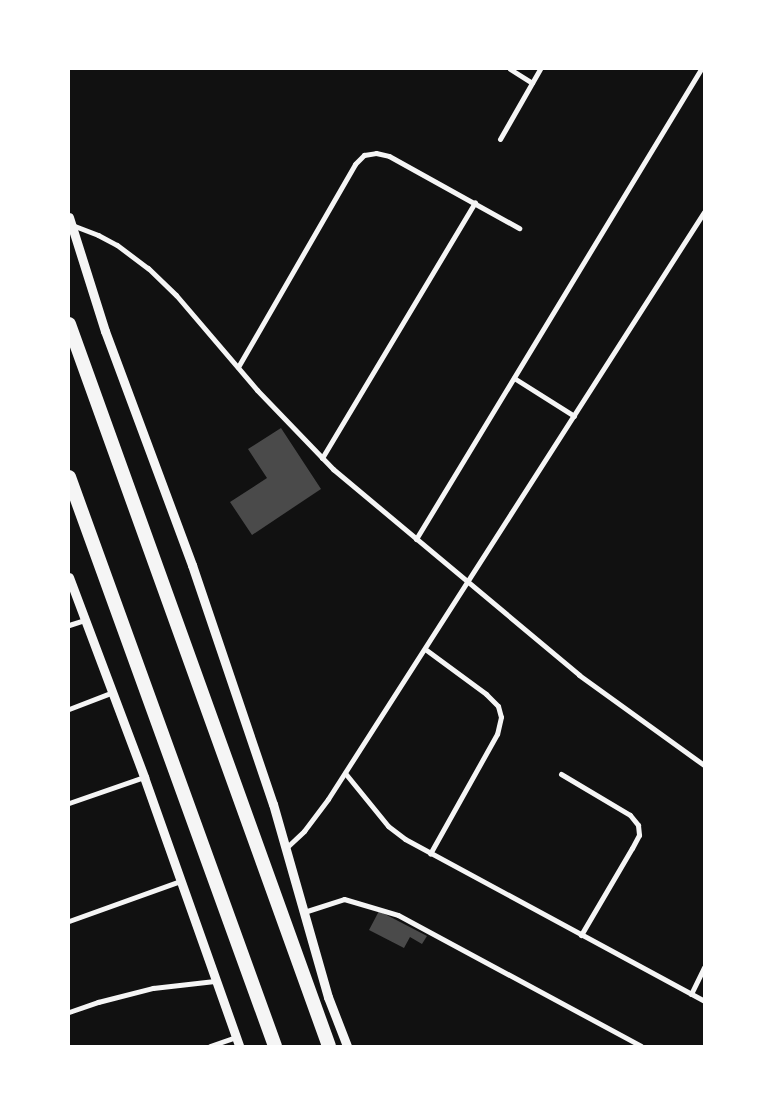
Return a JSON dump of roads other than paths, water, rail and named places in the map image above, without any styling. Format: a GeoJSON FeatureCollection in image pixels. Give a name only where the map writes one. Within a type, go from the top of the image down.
{"type":"FeatureCollection","features":[{"type":"Feature","properties":{"kind":"highway"},"geometry":{"type":"LineString","coordinates":[[69,324],[329,1046]]}},
{"type":"Feature","properties":{"kind":"highway"},"geometry":{"type":"LineString","coordinates":[[69,477],[275,1046]]}},
{"type":"Feature","properties":{"kind":"street"},"geometry":{"type":"LineString","coordinates":[[510,69],[532,82]]}},
{"type":"Feature","properties":{"kind":"street"},"geometry":{"type":"LineString","coordinates":[[500,139],[540,69]]}},
{"type":"Feature","properties":{"kind":"street"},"geometry":{"type":"LineString","coordinates":[[416,539],[701,69]]}},
{"type":"Feature","properties":{"kind":"street"},"geometry":{"type":"LineString","coordinates":[[238,368],[355,164],[364,155],[376,152],[389,156],[476,202],[519,228]]}},
{"type":"Feature","properties":{"kind":"street"},"geometry":{"type":"LineString","coordinates":[[322,458],[476,202]]}},
{"type":"Feature","properties":{"kind":"street"},"geometry":{"type":"LineString","coordinates":[[286,848],[316,817],[345,773],[704,212]]}},
{"type":"Feature","properties":{"kind":"street"},"geometry":{"type":"LineString","coordinates":[[70,221],[117,245],[148,268],[176,295],[238,368],[322,458],[416,539],[579,675],[704,765]]}},
{"type":"Feature","properties":{"kind":"street"},"geometry":{"type":"LineString","coordinates":[[70,221],[105,332],[192,565],[273,804],[328,997],[347,1046]]}},
{"type":"Feature","properties":{"kind":"street"},"geometry":{"type":"LineString","coordinates":[[514,378],[574,416]]}},
{"type":"Feature","properties":{"kind":"street"},"geometry":{"type":"LineString","coordinates":[[69,577],[144,777],[239,1046]]}},
{"type":"Feature","properties":{"kind":"street"},"geometry":{"type":"LineString","coordinates":[[69,625],[84,620]]}},
{"type":"Feature","properties":{"kind":"street"},"geometry":{"type":"LineString","coordinates":[[425,649],[486,694],[498,706],[501,718],[497,734],[430,854]]}},
{"type":"Feature","properties":{"kind":"street"},"geometry":{"type":"LineString","coordinates":[[69,709],[112,692]]}},
{"type":"Feature","properties":{"kind":"street"},"geometry":{"type":"LineString","coordinates":[[345,773],[388,826],[430,854],[704,1001]]}},
{"type":"Feature","properties":{"kind":"street"},"geometry":{"type":"LineString","coordinates":[[561,774],[630,815],[638,825],[639,835],[581,935]]}},
{"type":"Feature","properties":{"kind":"street"},"geometry":{"type":"LineString","coordinates":[[69,803],[144,777]]}},
{"type":"Feature","properties":{"kind":"street"},"geometry":{"type":"LineString","coordinates":[[69,921],[180,881]]}},
{"type":"Feature","properties":{"kind":"street"},"geometry":{"type":"LineString","coordinates":[[304,912],[344,899],[398,915],[641,1046]]}},
{"type":"Feature","properties":{"kind":"street"},"geometry":{"type":"LineString","coordinates":[[690,994],[704,967]]}},
{"type":"Feature","properties":{"kind":"street"},"geometry":{"type":"LineString","coordinates":[[69,1012],[98,1002],[153,988],[215,981]]}},
{"type":"Feature","properties":{"kind":"street"},"geometry":{"type":"LineString","coordinates":[[210,1046],[236,1037]]}}]}
